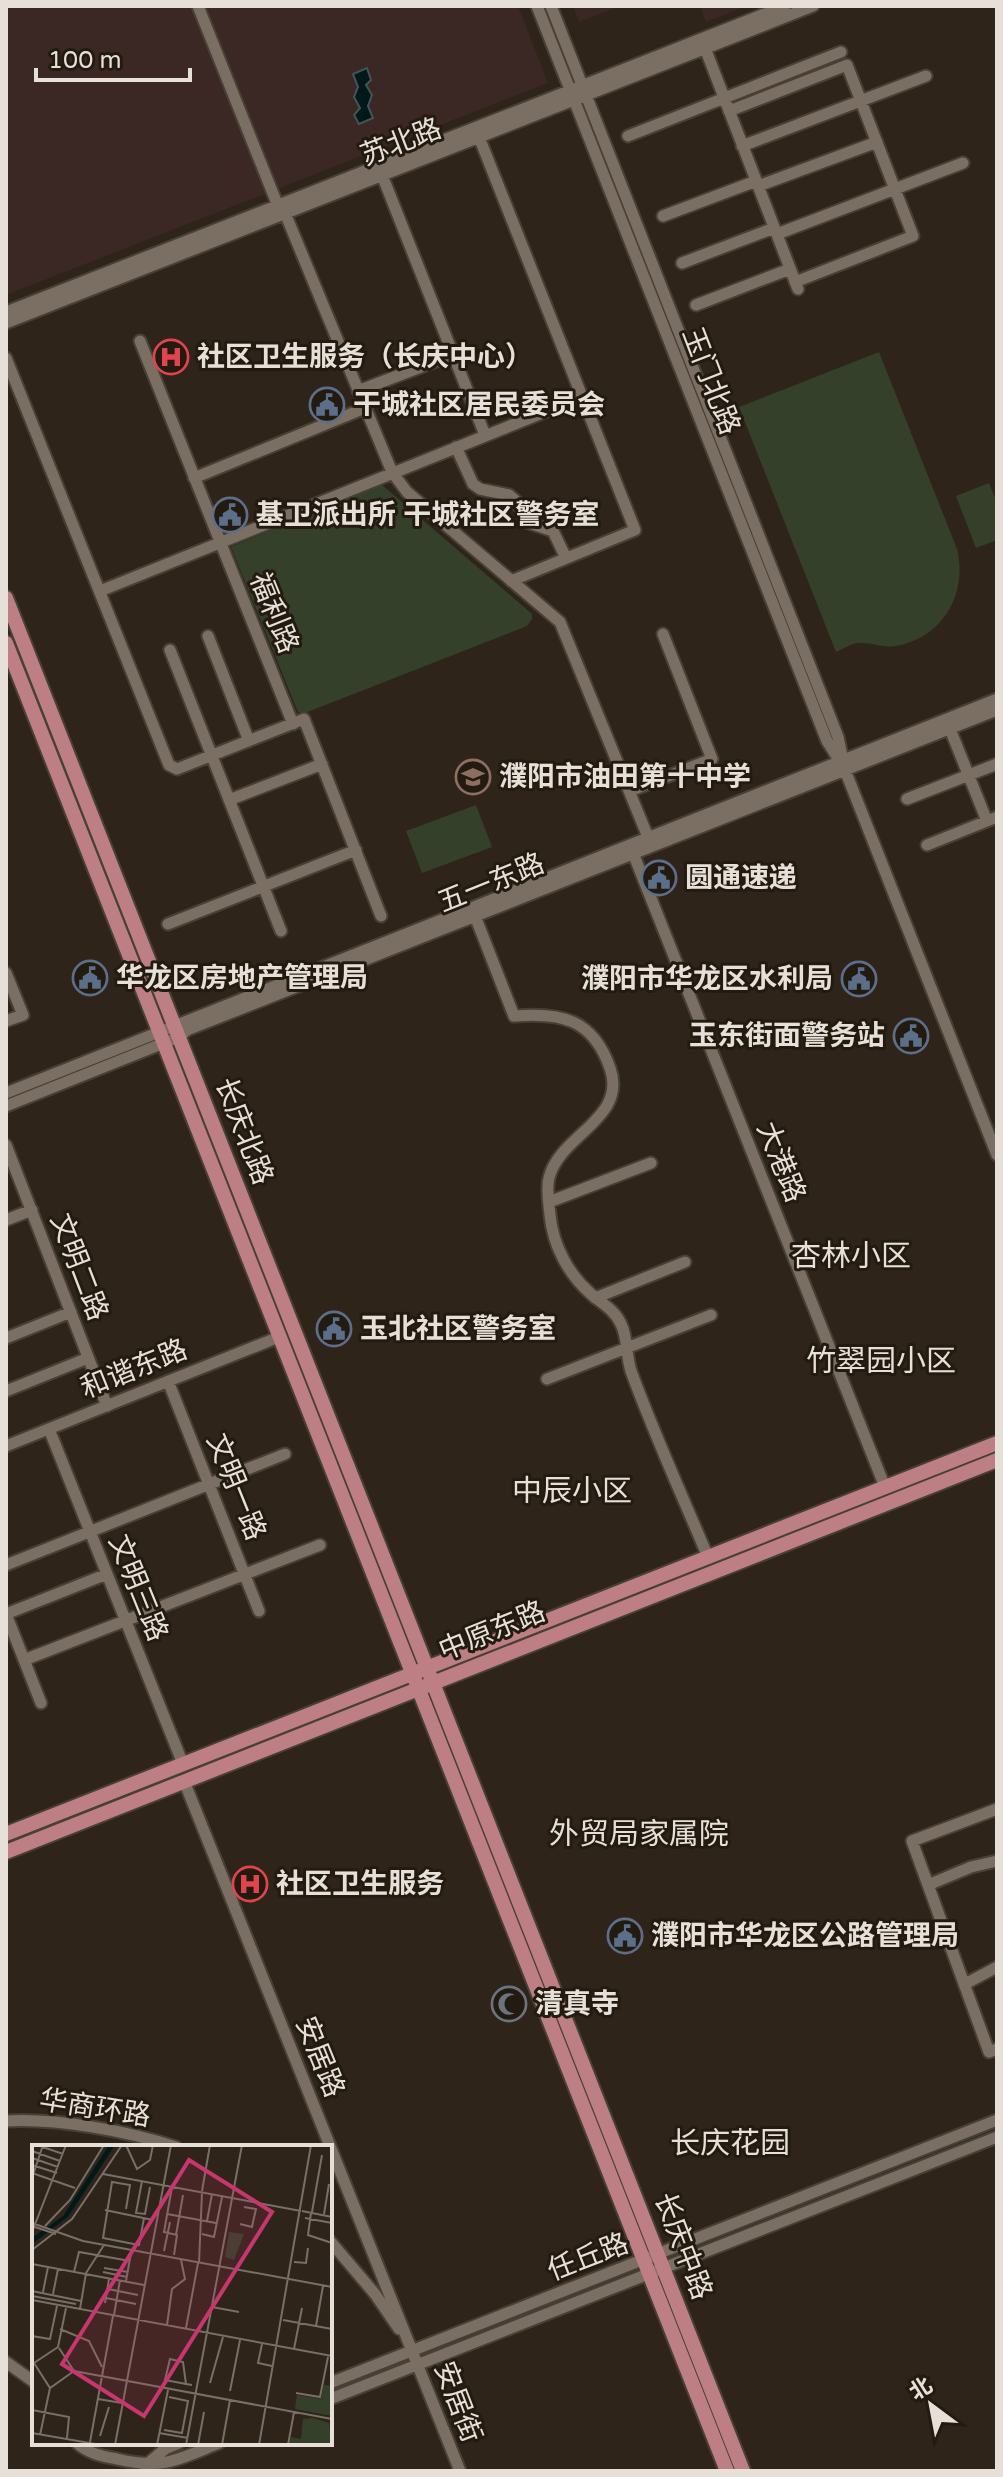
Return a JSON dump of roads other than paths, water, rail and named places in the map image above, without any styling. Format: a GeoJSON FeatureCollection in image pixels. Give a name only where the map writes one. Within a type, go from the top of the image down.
{"type":"FeatureCollection","features":[{"type":"Feature","properties":{"kind":"main road","name":"长庆北路"},"geometry":{"type":"LineString","coordinates":[[6,598],[433,1682]]}},
{"type":"Feature","properties":{"kind":"main road","name":"长庆北路"},"geometry":{"type":"LineString","coordinates":[[6,643],[418,1688]]}},
{"type":"Feature","properties":{"kind":"main road","name":"中原东路"},"geometry":{"type":"LineString","coordinates":[[6,1834],[997,1443]]}},
{"type":"Feature","properties":{"kind":"main road","name":"中原东路"},"geometry":{"type":"LineString","coordinates":[[6,1852],[997,1460]]}},
{"type":"Feature","properties":{"kind":"main road","name":"长庆中路"},"geometry":{"type":"LineString","coordinates":[[433,1682],[659,2255],[657,2273],[727,2471]]}},
{"type":"Feature","properties":{"kind":"main road","name":"长庆中路"},"geometry":{"type":"LineString","coordinates":[[418,1688],[644,2261],[657,2273],[743,2471]]}},
{"type":"Feature","properties":{"kind":"street"},"geometry":{"type":"LineString","coordinates":[[198,6],[392,472],[407,492],[560,622],[650,842]]}},
{"type":"Feature","properties":{"kind":"street","name":"玉门北路"},"geometry":{"type":"LineString","coordinates":[[537,6],[578,93]]}},
{"type":"Feature","properties":{"kind":"street","name":"玉门北路"},"geometry":{"type":"LineString","coordinates":[[551,6],[578,93],[827,741],[842,764],[997,1155]]}},
{"type":"Feature","properties":{"kind":"street","name":"苏北路"},"geometry":{"type":"LineString","coordinates":[[6,312],[479,137],[785,6]]}},
{"type":"Feature","properties":{"kind":"street","name":"苏北路"},"geometry":{"type":"LineString","coordinates":[[6,323],[578,93],[813,6]]}},
{"type":"Feature","properties":{"kind":"street"},"geometry":{"type":"LineString","coordinates":[[705,48],[742,146],[797,286],[913,236],[847,65],[729,111]]}},
{"type":"Feature","properties":{"kind":"street"},"geometry":{"type":"LineString","coordinates":[[628,136],[841,52]]}},
{"type":"Feature","properties":{"kind":"street"},"geometry":{"type":"LineString","coordinates":[[742,146],[926,76]]}},
{"type":"Feature","properties":{"kind":"street"},"geometry":{"type":"LineString","coordinates":[[479,137],[635,530],[511,581]]}},
{"type":"Feature","properties":{"kind":"street"},"geometry":{"type":"LineString","coordinates":[[663,216],[877,142]]}},
{"type":"Feature","properties":{"kind":"street"},"geometry":{"type":"LineString","coordinates":[[682,263],[963,163]]}},
{"type":"Feature","properties":{"kind":"street"},"geometry":{"type":"LineString","coordinates":[[382,175],[485,435]]}},
{"type":"Feature","properties":{"kind":"street"},"geometry":{"type":"LineString","coordinates":[[696,305],[790,269]]}},
{"type":"Feature","properties":{"kind":"street","name":"福利路"},"geometry":{"type":"LineString","coordinates":[[140,341],[293,724]]}},
{"type":"Feature","properties":{"kind":"street"},"geometry":{"type":"LineString","coordinates":[[358,391],[452,355]]}},
{"type":"Feature","properties":{"kind":"street"},"geometry":{"type":"LineString","coordinates":[[6,358],[169,765],[177,769],[304,719],[381,916]]}},
{"type":"Feature","properties":{"kind":"street"},"geometry":{"type":"LineString","coordinates":[[100,591],[582,397]]}},
{"type":"Feature","properties":{"kind":"street"},"geometry":{"type":"LineString","coordinates":[[194,478],[365,408]]}},
{"type":"Feature","properties":{"kind":"street"},"geometry":{"type":"LineString","coordinates":[[456,447],[473,484],[480,489],[509,495],[529,523],[553,531],[566,558]]}},
{"type":"Feature","properties":{"kind":"street"},"geometry":{"type":"LineString","coordinates":[[630,791],[712,759],[663,634]]}},
{"type":"Feature","properties":{"kind":"street"},"geometry":{"type":"LineString","coordinates":[[208,636],[249,741]]}},
{"type":"Feature","properties":{"kind":"street"},"geometry":{"type":"LineString","coordinates":[[170,650],[281,931]]}},
{"type":"Feature","properties":{"kind":"street","name":"五一东路"},"geometry":{"type":"LineString","coordinates":[[6,1093],[177,1031],[997,699]]}},
{"type":"Feature","properties":{"kind":"street","name":"五一东路"},"geometry":{"type":"LineString","coordinates":[[842,764],[950,729],[997,710]]}},
{"type":"Feature","properties":{"kind":"street"},"geometry":{"type":"LineString","coordinates":[[927,845],[992,819],[950,729]]}},
{"type":"Feature","properties":{"kind":"street"},"geometry":{"type":"LineString","coordinates":[[229,800],[322,764]]}},
{"type":"Feature","properties":{"kind":"street"},"geometry":{"type":"LineString","coordinates":[[907,799],[997,764]]}},
{"type":"Feature","properties":{"kind":"street","name":"五一东路"},"geometry":{"type":"LineString","coordinates":[[177,1031],[187,1030],[633,853],[650,842]]}},
{"type":"Feature","properties":{"kind":"street"},"geometry":{"type":"LineString","coordinates":[[168,924],[356,850]]}},
{"type":"Feature","properties":{"kind":"street","name":"大港路"},"geometry":{"type":"LineString","coordinates":[[633,853],[885,1487]]}},
{"type":"Feature","properties":{"kind":"street"},"geometry":{"type":"LineString","coordinates":[[475,916],[514,1016],[543,1013],[578,1024],[600,1047],[614,1082],[614,1093],[602,1115],[556,1163],[549,1177],[550,1219],[561,1255],[578,1281],[622,1324],[632,1373],[708,1557]]}},
{"type":"Feature","properties":{"kind":"street"},"geometry":{"type":"LineString","coordinates":[[6,973],[23,1015],[6,1021]]}},
{"type":"Feature","properties":{"kind":"street","name":"五一东路"},"geometry":{"type":"LineString","coordinates":[[6,1106],[161,1037]]}},
{"type":"Feature","properties":{"kind":"street","name":"文明二路"},"geometry":{"type":"LineString","coordinates":[[6,1145],[107,1406]]}},
{"type":"Feature","properties":{"kind":"street"},"geometry":{"type":"LineString","coordinates":[[549,1202],[651,1163]]}},
{"type":"Feature","properties":{"kind":"street"},"geometry":{"type":"LineString","coordinates":[[6,1220],[32,1210]]}},
{"type":"Feature","properties":{"kind":"street"},"geometry":{"type":"LineString","coordinates":[[595,1298],[685,1262]]}},
{"type":"Feature","properties":{"kind":"street"},"geometry":{"type":"LineString","coordinates":[[6,1338],[71,1312]]}},
{"type":"Feature","properties":{"kind":"street"},"geometry":{"type":"LineString","coordinates":[[547,1379],[711,1315]]}},
{"type":"Feature","properties":{"kind":"street","name":"和谐东路"},"geometry":{"type":"LineString","coordinates":[[6,1446],[279,1337]]}},
{"type":"Feature","properties":{"kind":"street"},"geometry":{"type":"LineString","coordinates":[[6,1391],[88,1358]]}},
{"type":"Feature","properties":{"kind":"street","name":"文明一路"},"geometry":{"type":"LineString","coordinates":[[168,1381],[259,1611]]}},
{"type":"Feature","properties":{"kind":"street","name":"文明三路"},"geometry":{"type":"LineString","coordinates":[[49,1429],[183,1764]]}},
{"type":"Feature","properties":{"kind":"street"},"geometry":{"type":"LineString","coordinates":[[6,1565],[285,1454]]}},
{"type":"Feature","properties":{"kind":"street"},"geometry":{"type":"LineString","coordinates":[[24,1660],[320,1545]]}},
{"type":"Feature","properties":{"kind":"street"},"geometry":{"type":"LineString","coordinates":[[41,1703],[6,1614],[107,1574]]}},
{"type":"Feature","properties":{"kind":"street","name":"安居路"},"geometry":{"type":"LineString","coordinates":[[184,1781],[330,2145]]}},
{"type":"Feature","properties":{"kind":"street"},"geometry":{"type":"LineString","coordinates":[[997,1809],[912,1841],[989,2052],[997,2049]]}},
{"type":"Feature","properties":{"kind":"street"},"geometry":{"type":"LineString","coordinates":[[928,1885],[971,1867],[997,1861]]}},
{"type":"Feature","properties":{"kind":"street"},"geometry":{"type":"LineString","coordinates":[[965,1984],[997,1967]]}},
{"type":"Feature","properties":{"kind":"street","name":"任丘路"},"geometry":{"type":"LineString","coordinates":[[332,2382],[997,2120]]}},
{"type":"Feature","properties":{"kind":"street","name":"华商环路"},"geometry":{"type":"LineString","coordinates":[[6,2121],[45,2122],[111,2131],[170,2145]]}},
{"type":"Feature","properties":{"kind":"street","name":"任丘路"},"geometry":{"type":"LineString","coordinates":[[332,2398],[997,2137]]}},
{"type":"Feature","properties":{"kind":"street","name":"安居路"},"geometry":{"type":"LineString","coordinates":[[332,2149],[413,2351]]}},
{"type":"Feature","properties":{"kind":"street"},"geometry":{"type":"LineString","coordinates":[[332,2243],[375,2294],[413,2351]]}},
{"type":"Feature","properties":{"kind":"street","name":"安居街"},"geometry":{"type":"LineString","coordinates":[[413,2351],[460,2471]]}},
{"type":"Feature","properties":{"kind":"street"},"geometry":{"type":"LineString","coordinates":[[6,2362],[32,2381]]}},
{"type":"Feature","properties":{"kind":"street"},"geometry":{"type":"LineString","coordinates":[[80,2445],[95,2455],[144,2468],[170,2462],[214,2445]]}},
{"type":"Feature","properties":{"kind":"street"},"geometry":{"type":"LineString","coordinates":[[144,2468],[165,2449],[174,2445]]}},
{"type":"Feature","properties":{"kind":"water"},"geometry":{"type":"Polygon","coordinates":[[[367,68],[371,80],[366,85],[372,95],[368,106],[373,118],[359,124],[354,115],[360,108],[354,97],[358,87],[353,74],[367,68]]]}},
{"type":"Feature","properties":{"kind":"place","name":"社区卫生服务（长庆中心）"},"geometry":{"type":"Point","coordinates":[171,357]}},
{"type":"Feature","properties":{"kind":"place","name":"干城社区居民委员会"},"geometry":{"type":"Point","coordinates":[327,405]}},
{"type":"Feature","properties":{"kind":"place","name":"基卫派出所 干城社区警务室"},"geometry":{"type":"Point","coordinates":[230,515]}},
{"type":"Feature","properties":{"kind":"place","name":"濮阳市油田第十中学"},"geometry":{"type":"Point","coordinates":[473,777]}},
{"type":"Feature","properties":{"kind":"place","name":"圆通速递"},"geometry":{"type":"Point","coordinates":[659,878]}},
{"type":"Feature","properties":{"kind":"place","name":"华龙区房地产管理局"},"geometry":{"type":"Point","coordinates":[90,978]}},
{"type":"Feature","properties":{"kind":"place","name":"濮阳市华龙区水利局"},"geometry":{"type":"Point","coordinates":[859,979]}},
{"type":"Feature","properties":{"kind":"place","name":"玉东街面警务站"},"geometry":{"type":"Point","coordinates":[911,1036]}},
{"type":"Feature","properties":{"kind":"place","name":"玉北社区警务室"},"geometry":{"type":"Point","coordinates":[334,1329]}},
{"type":"Feature","properties":{"kind":"place","name":"社区卫生服务"},"geometry":{"type":"Point","coordinates":[250,1884]}},
{"type":"Feature","properties":{"kind":"place","name":"濮阳市华龙区公路管理局"},"geometry":{"type":"Point","coordinates":[625,1936]}},
{"type":"Feature","properties":{"kind":"place","name":"清真寺"},"geometry":{"type":"Point","coordinates":[509,2004]}},
{"type":"Feature","properties":{"kind":"district","name":"杏林小区"},"geometry":{"type":"Point","coordinates":[851,1256]}},
{"type":"Feature","properties":{"kind":"district","name":"竹翠园小区"},"geometry":{"type":"Point","coordinates":[881,1361]}},
{"type":"Feature","properties":{"kind":"district","name":"中辰小区"},"geometry":{"type":"Point","coordinates":[572,1491]}},
{"type":"Feature","properties":{"kind":"district","name":"外贸局家属院"},"geometry":{"type":"Point","coordinates":[639,1834]}},
{"type":"Feature","properties":{"kind":"district","name":"长庆花园"},"geometry":{"type":"Point","coordinates":[730,2143]}}]}
